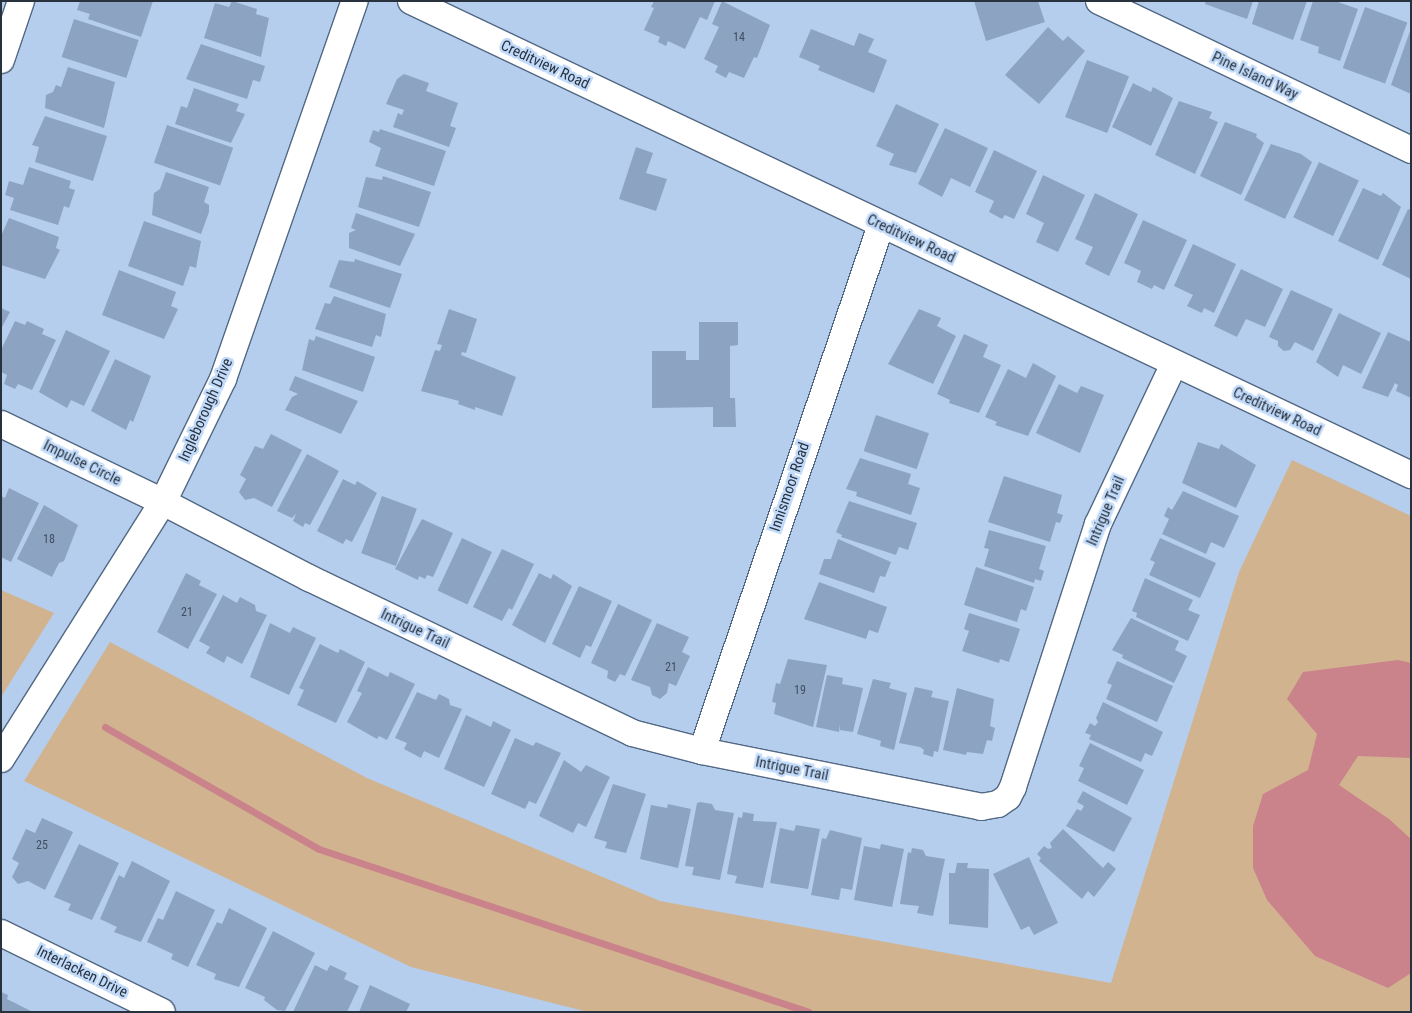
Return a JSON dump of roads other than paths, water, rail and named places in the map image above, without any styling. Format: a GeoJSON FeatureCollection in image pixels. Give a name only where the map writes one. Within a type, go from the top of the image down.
{"type":"FeatureCollection","features":[{"type":"Feature","properties":{"kind":"street"},"geometry":{"type":"LineString","coordinates":[[1,60],[21,1]]}},
{"type":"Feature","properties":{"kind":"street","name":"Ingleborough Drive"},"geometry":{"type":"LineString","coordinates":[[1,759],[163,502],[223,379],[354,1]]}},
{"type":"Feature","properties":{"kind":"street","name":"Creditview Road"},"geometry":{"type":"LineString","coordinates":[[411,1],[1411,475]]}},
{"type":"Feature","properties":{"kind":"street","name":"Pine Island Way"},"geometry":{"type":"LineString","coordinates":[[1099,1],[1411,150]]}},
{"type":"Feature","properties":{"kind":"street","name":"Innismoor Road"},"geometry":{"type":"LineString","coordinates":[[702,751],[881,225]]}},
{"type":"Feature","properties":{"kind":"street","name":"Intrigue Trail"},"geometry":{"type":"LineString","coordinates":[[163,502],[309,578],[632,733],[702,751],[981,807],[998,804],[1008,797],[1098,524],[1174,364]]}},
{"type":"Feature","properties":{"kind":"street","name":"Impulse Circle"},"geometry":{"type":"LineString","coordinates":[[1,424],[163,502]]}},
{"type":"Feature","properties":{"kind":"street","name":"Interlacken Drive"},"geometry":{"type":"LineString","coordinates":[[1,933],[162,1012]]}},
{"type":"Feature","properties":{"kind":"waterway"},"geometry":{"type":"LineString","coordinates":[[105,727],[319,849],[809,1012]]}}]}
